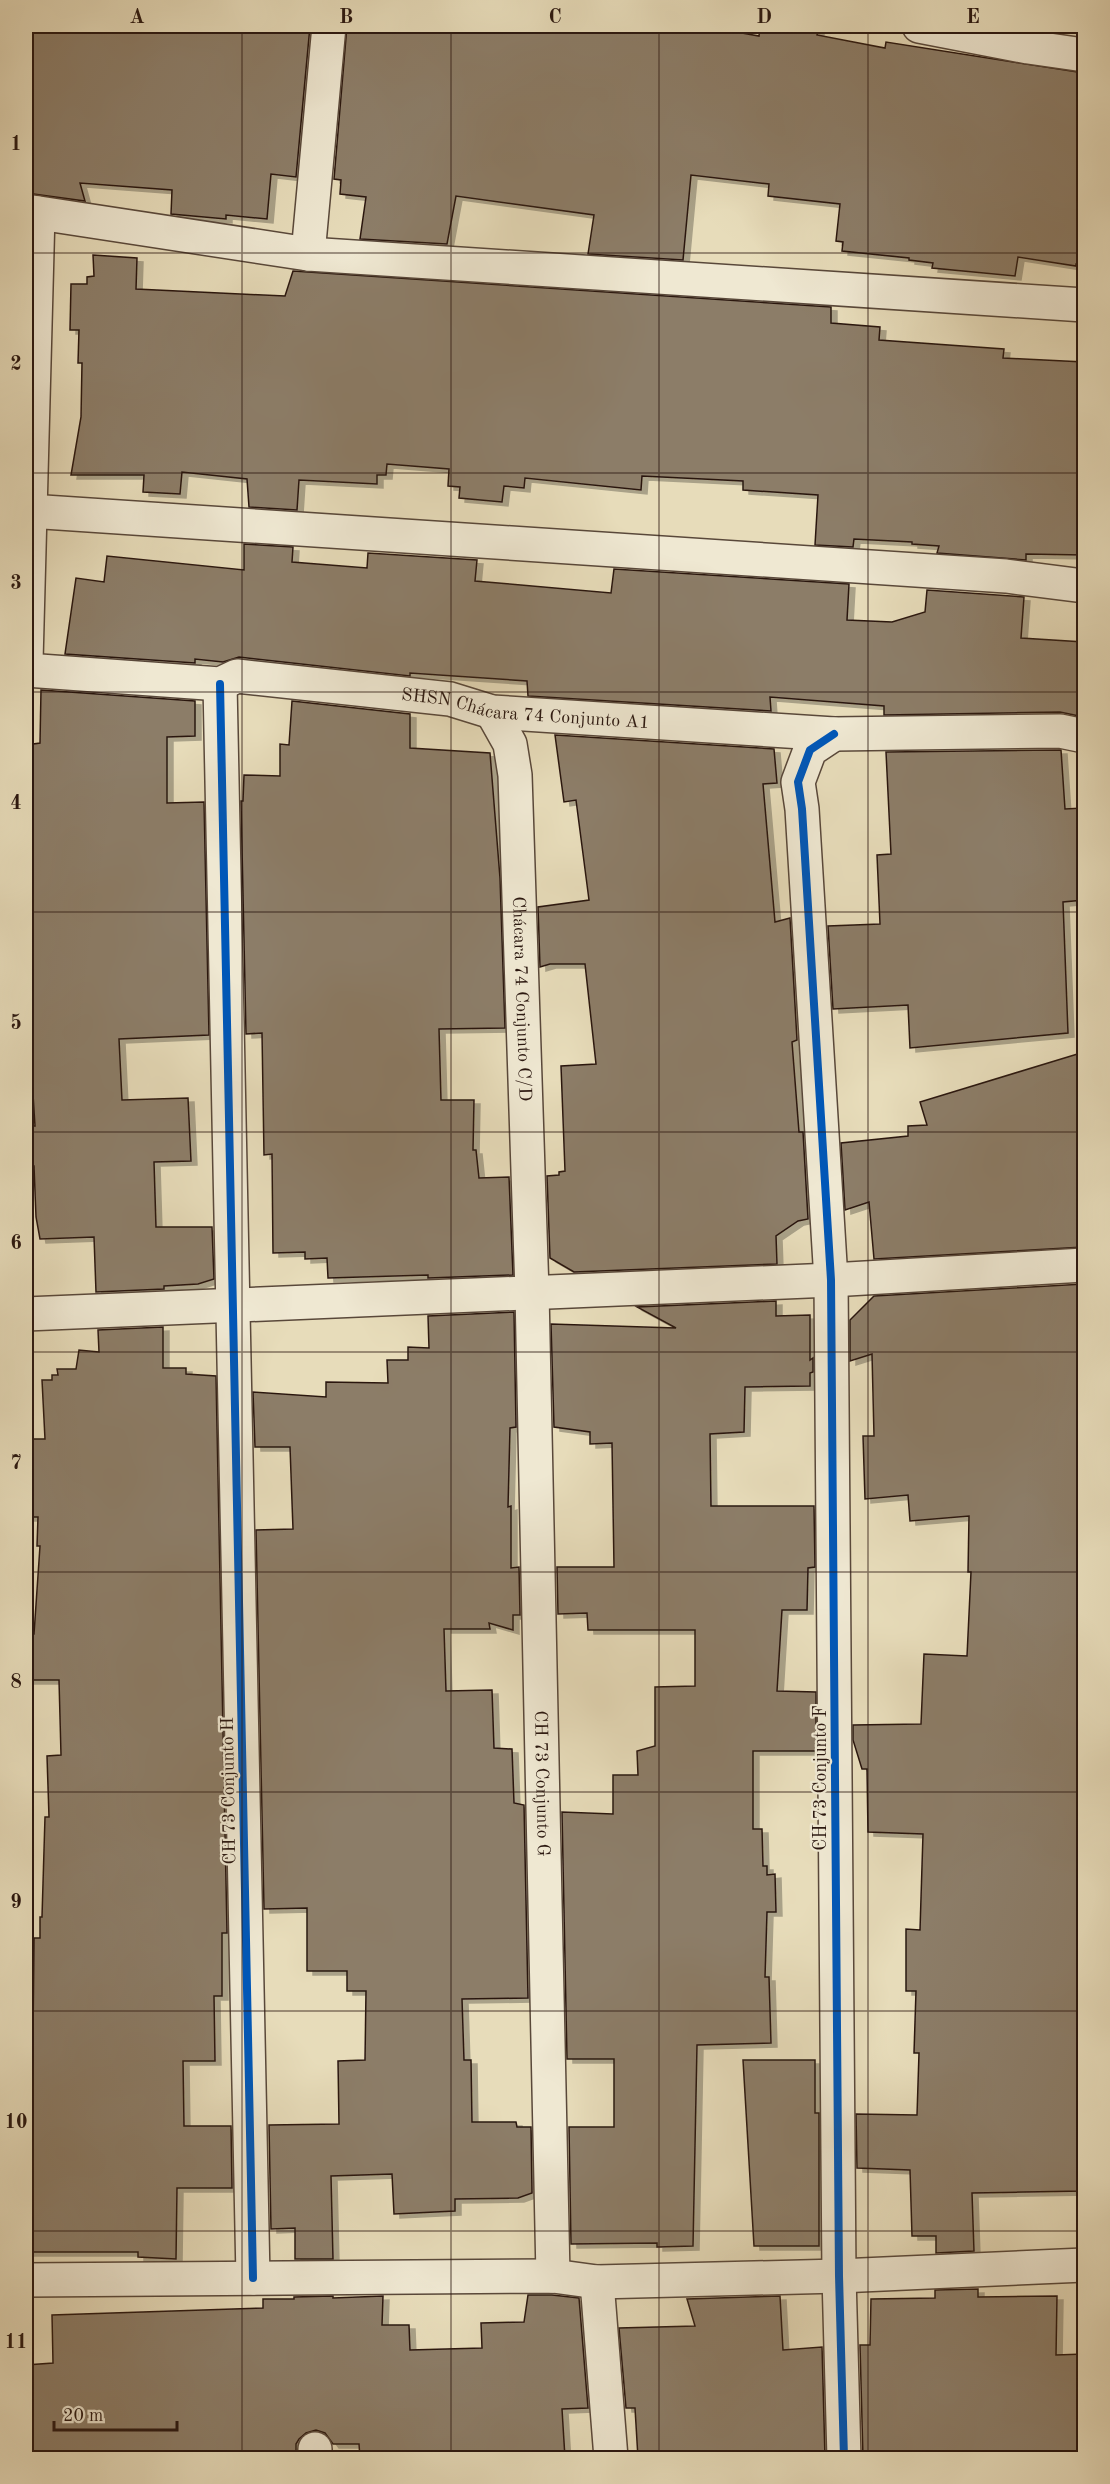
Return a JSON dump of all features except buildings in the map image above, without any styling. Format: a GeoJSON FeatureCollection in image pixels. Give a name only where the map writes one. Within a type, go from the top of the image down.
{"type":"FeatureCollection","features":[{"type":"Feature","properties":{"kind":"street"},"geometry":{"type":"LineString","coordinates":[[308,254],[329,26]]}},
{"type":"Feature","properties":{"kind":"street"},"geometry":{"type":"LineString","coordinates":[[919,26],[1084,55]]}},
{"type":"Feature","properties":{"kind":"street"},"geometry":{"type":"LineString","coordinates":[[26,661],[32,212],[308,254],[1084,305]]}},
{"type":"Feature","properties":{"kind":"street"},"geometry":{"type":"LineString","coordinates":[[29,511],[1006,576],[1084,586]]}},
{"type":"Feature","properties":{"kind":"street","name":"SHSN Chácara 74 Conjunto A1"},"geometry":{"type":"LineString","coordinates":[[26,670],[220,684],[237,676],[450,699],[492,712],[834,734],[1060,731],[1084,736]]}},
{"type":"Feature","properties":{"kind":"street","name":"CH 73 Conjunto H"},"geometry":{"type":"LineString","coordinates":[[220,684],[253,2277]]}},
{"type":"Feature","properties":{"kind":"street","name":"Chácara 74 Conjunto C/D"},"geometry":{"type":"LineString","coordinates":[[492,712],[510,744],[515,775],[532,1292]]}},
{"type":"Feature","properties":{"kind":"street","name":"CH 73 Conjunto F"},"geometry":{"type":"LineString","coordinates":[[834,734],[810,750],[798,783],[802,809],[831,1280],[838,2276],[844,2458]]}},
{"type":"Feature","properties":{"kind":"street"},"geometry":{"type":"LineString","coordinates":[[26,1314],[831,1280],[1084,1264]]}},
{"type":"Feature","properties":{"kind":"street","name":"CH 73 Conjunto G"},"geometry":{"type":"LineString","coordinates":[[532,1292],[553,2276]]}},
{"type":"Feature","properties":{"kind":"street"},"geometry":{"type":"LineString","coordinates":[[26,2280],[553,2276],[597,2282],[838,2276],[1084,2265]]}},
{"type":"Feature","properties":{"kind":"street"},"geometry":{"type":"LineString","coordinates":[[597,2282],[611,2458]]}},
{"type":"Feature","properties":{"kind":"cycle path"},"geometry":{"type":"LineString","coordinates":[[220,684],[253,2278]]}},
{"type":"Feature","properties":{"kind":"cycle path"},"geometry":{"type":"LineString","coordinates":[[834,734],[810,750],[798,782],[802,809],[831,1280],[839,2276],[844,2458]]}}]}
